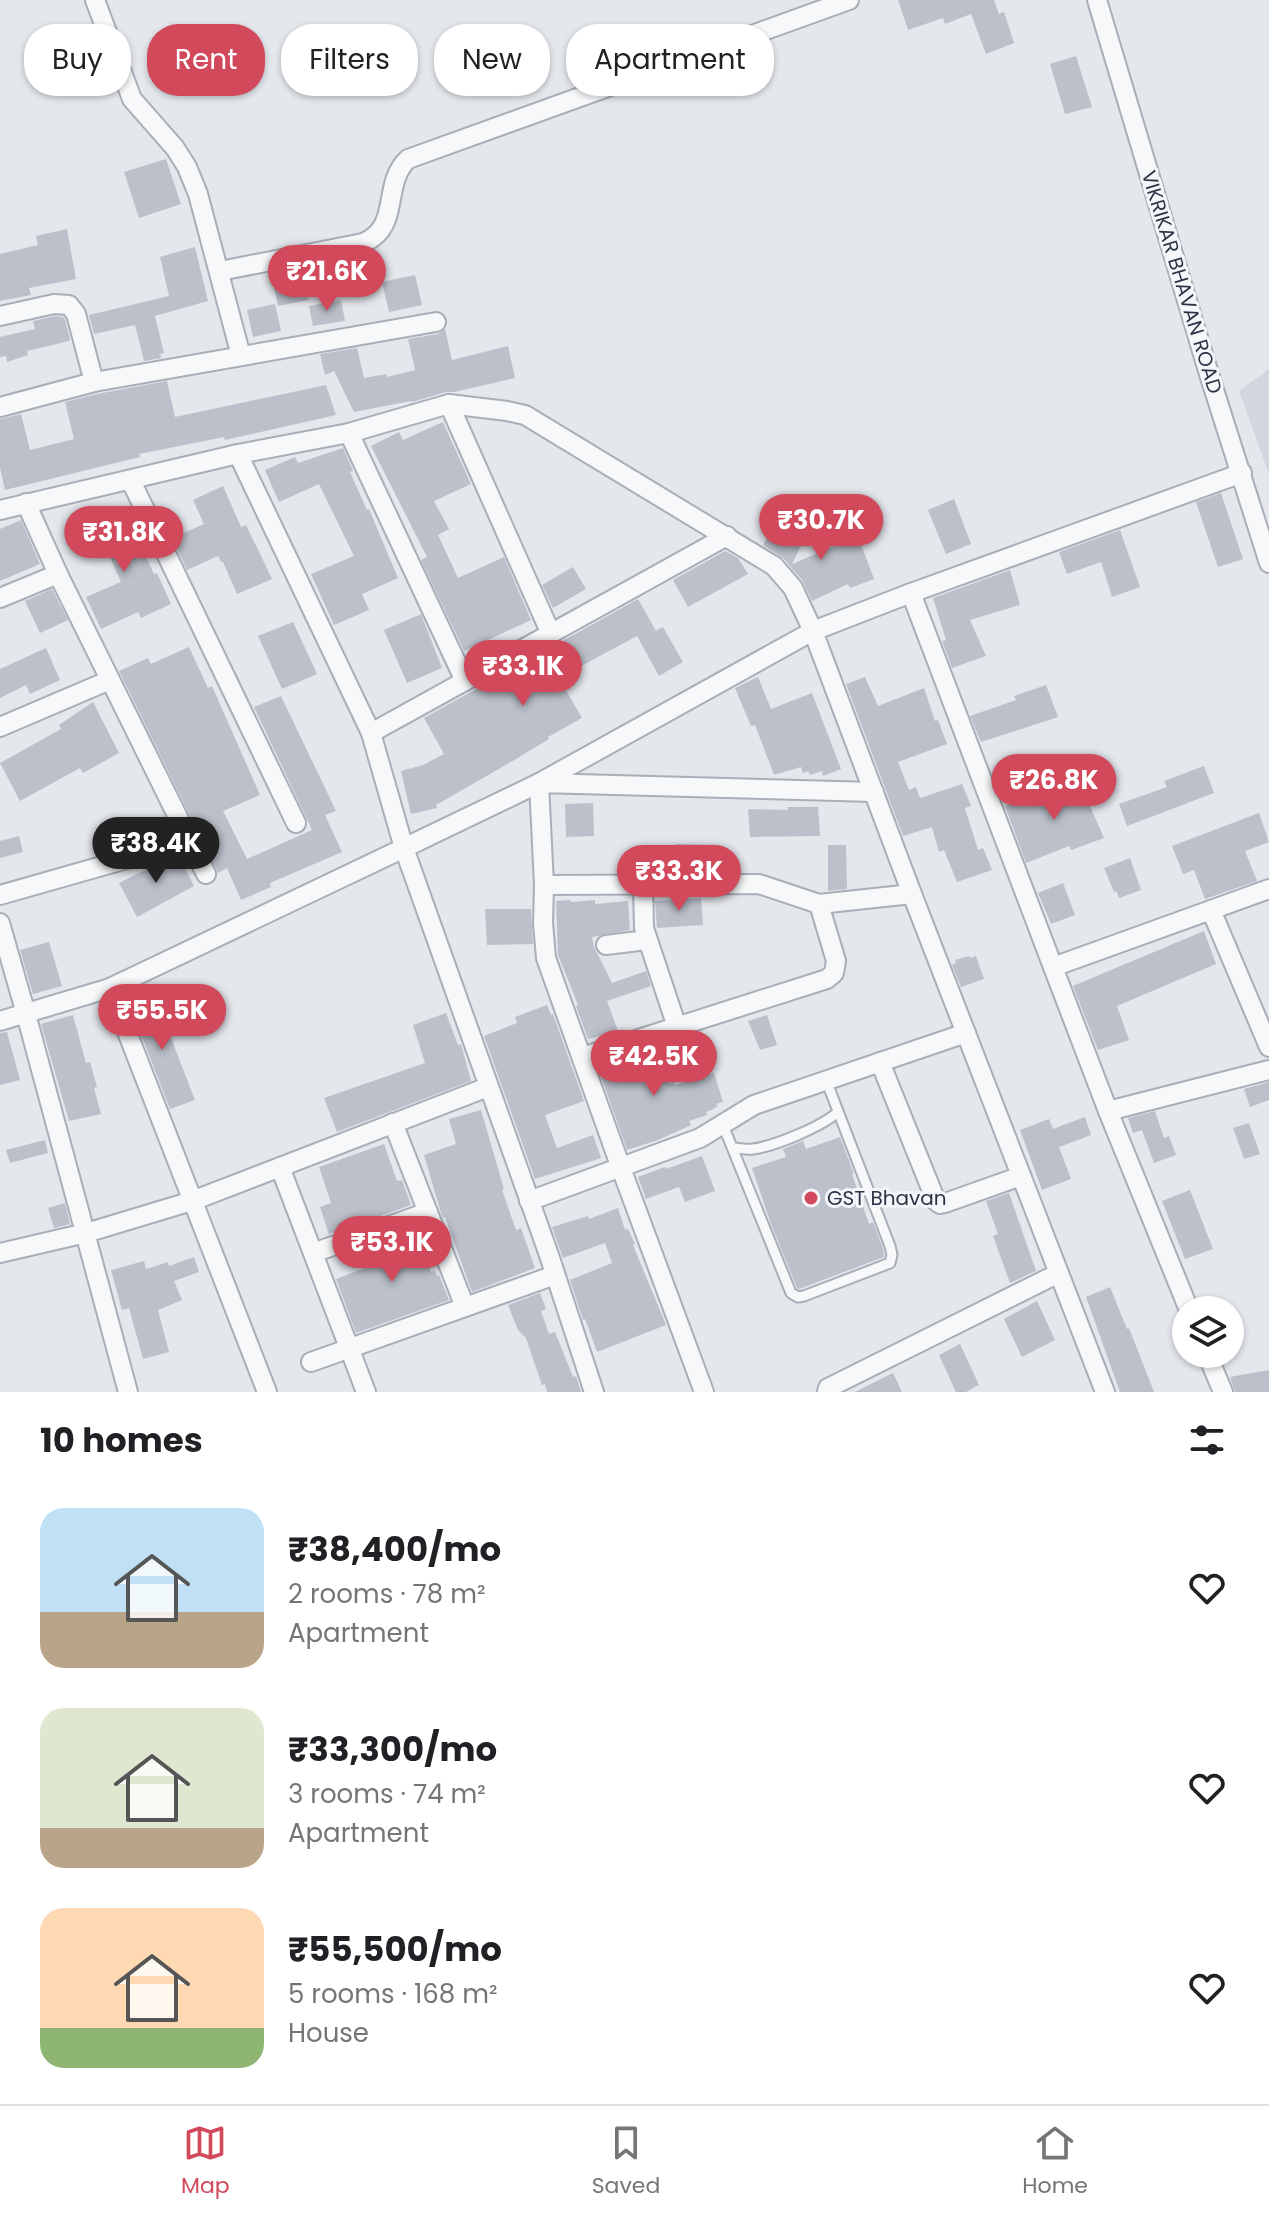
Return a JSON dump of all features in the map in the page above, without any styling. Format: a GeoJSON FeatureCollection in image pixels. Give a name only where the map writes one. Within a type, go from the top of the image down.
{"type":"FeatureCollection","features":[{"type":"Feature","properties":{"kind":"street"},"geometry":{"type":"LineString","coordinates":[[95,0],[132,99],[175,148],[187,167],[198,194],[241,356]]}},
{"type":"Feature","properties":{"kind":"street"},"geometry":{"type":"LineString","coordinates":[[220,271],[363,243],[384,227],[399,168],[408,159],[849,0]]}},
{"type":"Feature","properties":{"kind":"street","name":"VIKRIKAR BHAVAN ROAD"},"geometry":{"type":"LineString","coordinates":[[1097,0],[1269,563]]}},
{"type":"Feature","properties":{"kind":"street"},"geometry":{"type":"LineString","coordinates":[[0,316],[54,304],[69,305],[76,314],[94,382]]}},
{"type":"Feature","properties":{"kind":"street"},"geometry":{"type":"LineString","coordinates":[[0,407],[94,382],[436,322]]}},
{"type":"Feature","properties":{"kind":"street"},"geometry":{"type":"LineString","coordinates":[[449,404],[551,634]]}},
{"type":"Feature","properties":{"kind":"street"},"geometry":{"type":"LineString","coordinates":[[0,510],[238,454],[349,433],[449,404],[525,415],[774,566],[793,588],[813,631],[1105,1392]]}},
{"type":"Feature","properties":{"kind":"street"},"geometry":{"type":"LineString","coordinates":[[349,433],[465,681]]}},
{"type":"Feature","properties":{"kind":"street"},"geometry":{"type":"LineString","coordinates":[[238,454],[371,733],[404,848],[594,1392]]}},
{"type":"Feature","properties":{"kind":"street"},"geometry":{"type":"LineString","coordinates":[[0,1021],[110,988],[404,848],[539,783],[813,631],[1242,473]]}},
{"type":"Feature","properties":{"kind":"street"},"geometry":{"type":"LineString","coordinates":[[131,481],[296,823]]}},
{"type":"Feature","properties":{"kind":"street"},"geometry":{"type":"LineString","coordinates":[[26,503],[206,874]]}},
{"type":"Feature","properties":{"kind":"street"},"geometry":{"type":"LineString","coordinates":[[371,733],[727,536]]}},
{"type":"Feature","properties":{"kind":"street"},"geometry":{"type":"LineString","coordinates":[[0,598],[58,574]]}},
{"type":"Feature","properties":{"kind":"street"},"geometry":{"type":"LineString","coordinates":[[911,593],[1108,1111],[1183,1296]]}},
{"type":"Feature","properties":{"kind":"street"},"geometry":{"type":"LineString","coordinates":[[0,727],[110,680]]}},
{"type":"Feature","properties":{"kind":"street"},"geometry":{"type":"LineString","coordinates":[[539,783],[874,792]]}},
{"type":"Feature","properties":{"kind":"street"},"geometry":{"type":"LineString","coordinates":[[539,783],[546,958],[704,1392]]}},
{"type":"Feature","properties":{"kind":"street"},"geometry":{"type":"LineString","coordinates":[[0,895],[190,841]]}},
{"type":"Feature","properties":{"kind":"street"},"geometry":{"type":"LineString","coordinates":[[643,884],[643,918],[647,940],[677,1027]]}},
{"type":"Feature","properties":{"kind":"street"},"geometry":{"type":"LineString","coordinates":[[544,885],[759,884],[819,904],[912,894]]}},
{"type":"Feature","properties":{"kind":"street"},"geometry":{"type":"LineString","coordinates":[[1053,967],[1269,889]]}},
{"type":"Feature","properties":{"kind":"street"},"geometry":{"type":"LineString","coordinates":[[582,1057],[830,976],[836,961],[819,904]]}},
{"type":"Feature","properties":{"kind":"street"},"geometry":{"type":"LineString","coordinates":[[1211,910],[1269,1047]]}},
{"type":"Feature","properties":{"kind":"street"},"geometry":{"type":"LineString","coordinates":[[0,923],[128,1392]]}},
{"type":"Feature","properties":{"kind":"street"},"geometry":{"type":"LineString","coordinates":[[606,945],[647,940]]}},
{"type":"Feature","properties":{"kind":"street"},"geometry":{"type":"LineString","coordinates":[[110,988],[267,1392]]}},
{"type":"Feature","properties":{"kind":"street"},"geometry":{"type":"LineString","coordinates":[[529,1201],[700,1138],[754,1105],[966,1033]]}},
{"type":"Feature","properties":{"kind":"street"},"geometry":{"type":"LineString","coordinates":[[880,1062],[936,1201],[945,1203],[1021,1176]]}},
{"type":"Feature","properties":{"kind":"street"},"geometry":{"type":"LineString","coordinates":[[1108,1111],[1269,1070]]}},
{"type":"Feature","properties":{"kind":"street"},"geometry":{"type":"LineString","coordinates":[[0,1253],[86,1233],[192,1201],[488,1087]]}},
{"type":"Feature","properties":{"kind":"street"},"geometry":{"type":"LineString","coordinates":[[393,1123],[465,1307]]}},
{"type":"Feature","properties":{"kind":"street"},"geometry":{"type":"LineString","coordinates":[[280,1167],[366,1392]]}},
{"type":"Feature","properties":{"kind":"street"},"geometry":{"type":"LineString","coordinates":[[313,1253],[428,1212]]}},
{"type":"Feature","properties":{"kind":"street"},"geometry":{"type":"LineString","coordinates":[[827,1392],[828,1388],[1059,1273]]}},
{"type":"Feature","properties":{"kind":"street"},"geometry":{"type":"LineString","coordinates":[[311,1362],[555,1275]]}},
{"type":"Feature","properties":{"kind":"street"},"geometry":{"type":"LineString","coordinates":[[1213,1368],[1223,1392]]}},
{"type":"Feature","properties":{"kind":"lane"},"geometry":{"type":"LineString","coordinates":[[723,1125],[791,1293],[804,1296],[890,1263],[890,1246],[826,1080]]}},
{"type":"Feature","properties":{"kind":"lane"},"geometry":{"type":"LineString","coordinates":[[733,1148],[755,1149],[770,1144],[819,1126],[838,1112]]}},
{"type":"Feature","properties":{"kind":"shaded area"},"geometry":{"type":"Polygon","coordinates":[[[1269,369],[1269,474],[1239,391],[1269,369]]]}},
{"type":"Feature","properties":{"kind":"building"},"geometry":{"type":"Polygon","coordinates":[[[898,0],[994,0],[999,14],[1004,12],[1014,43],[986,54],[971,14],[945,24],[943,18],[908,30],[898,0]]]}},
{"type":"Feature","properties":{"kind":"building"},"geometry":{"type":"Polygon","coordinates":[[[1076,56],[1092,107],[1065,114],[1050,64],[1076,56]]]}},
{"type":"Feature","properties":{"kind":"building"},"geometry":{"type":"Polygon","coordinates":[[[166,159],[181,204],[139,218],[124,172],[166,159]]]}},
{"type":"Feature","properties":{"kind":"building"},"geometry":{"type":"Polygon","coordinates":[[[67,229],[76,279],[29,288],[31,295],[0,301],[0,254],[38,245],[36,236],[67,229]]]}},
{"type":"Feature","properties":{"kind":"building"},"geometry":{"type":"Polygon","coordinates":[[[195,247],[208,301],[155,316],[164,353],[160,354],[161,358],[144,361],[135,325],[94,334],[89,315],[169,296],[160,257],[195,247]]]}},
{"type":"Feature","properties":{"kind":"building"},"geometry":{"type":"Polygon","coordinates":[[[303,274],[309,300],[278,306],[272,279],[303,274]]]}},
{"type":"Feature","properties":{"kind":"building"},"geometry":{"type":"Polygon","coordinates":[[[415,275],[422,305],[389,312],[382,282],[415,275]]]}},
{"type":"Feature","properties":{"kind":"building"},"geometry":{"type":"Polygon","coordinates":[[[341,300],[345,321],[313,326],[309,306],[341,300]]]}},
{"type":"Feature","properties":{"kind":"building"},"geometry":{"type":"Polygon","coordinates":[[[275,304],[281,331],[253,337],[247,310],[275,304]]]}},
{"type":"Feature","properties":{"kind":"building"},"geometry":{"type":"Polygon","coordinates":[[[55,316],[65,320],[69,341],[27,351],[28,355],[7,362],[6,356],[0,357],[0,337],[35,329],[33,321],[55,316]]]}},
{"type":"Feature","properties":{"kind":"building"},"geometry":{"type":"Polygon","coordinates":[[[445,329],[452,360],[508,346],[515,378],[354,412],[334,371],[325,375],[320,354],[357,348],[364,378],[386,374],[387,377],[415,370],[408,339],[438,334],[445,329]]]}},
{"type":"Feature","properties":{"kind":"building"},"geometry":{"type":"Polygon","coordinates":[[[167,381],[175,417],[326,385],[336,415],[225,440],[224,437],[139,454],[140,457],[5,490],[0,468],[0,419],[21,414],[30,450],[74,439],[65,402],[167,381]]]}},
{"type":"Feature","properties":{"kind":"building"},"geometry":{"type":"Polygon","coordinates":[[[443,422],[471,484],[434,501],[449,529],[438,535],[458,578],[504,557],[531,620],[464,651],[421,560],[427,557],[371,446],[399,432],[403,440],[443,422]]]}},
{"type":"Feature","properties":{"kind":"building"},"geometry":{"type":"Polygon","coordinates":[[[343,448],[353,471],[350,472],[398,578],[362,594],[369,610],[334,625],[311,574],[354,556],[319,484],[279,502],[265,470],[295,457],[298,463],[343,448]]]}},
{"type":"Feature","properties":{"kind":"building"},"geometry":{"type":"Polygon","coordinates":[[[223,486],[241,527],[246,525],[272,579],[237,594],[218,556],[187,570],[172,538],[204,524],[193,500],[223,486]]]}},
{"type":"Feature","properties":{"kind":"building"},"geometry":{"type":"Polygon","coordinates":[[[1221,493],[1243,559],[1218,567],[1196,502],[1221,493]]]}},
{"type":"Feature","properties":{"kind":"building"},"geometry":{"type":"Polygon","coordinates":[[[954,499],[971,544],[946,554],[928,510],[954,499]]]}},
{"type":"Feature","properties":{"kind":"building"},"geometry":{"type":"Polygon","coordinates":[[[115,506],[131,541],[137,538],[171,604],[141,618],[138,612],[101,629],[86,597],[121,582],[106,548],[99,552],[84,520],[115,506]]]}},
{"type":"Feature","properties":{"kind":"building"},"geometry":{"type":"Polygon","coordinates":[[[778,519],[806,536],[792,564],[858,536],[874,579],[850,588],[848,584],[812,601],[802,580],[783,558],[763,545],[778,519]]]}},
{"type":"Feature","properties":{"kind":"building"},"geometry":{"type":"Polygon","coordinates":[[[21,520],[40,564],[0,581],[0,529],[21,520]]]}},
{"type":"Feature","properties":{"kind":"building"},"geometry":{"type":"Polygon","coordinates":[[[1120,530],[1140,587],[1112,597],[1101,562],[1067,574],[1059,552],[1120,530]]]}},
{"type":"Feature","properties":{"kind":"building"},"geometry":{"type":"Polygon","coordinates":[[[725,551],[738,558],[748,574],[688,607],[673,580],[725,551]]]}},
{"type":"Feature","properties":{"kind":"building"},"geometry":{"type":"Polygon","coordinates":[[[573,567],[586,589],[553,608],[542,585],[573,567]]]}},
{"type":"Feature","properties":{"kind":"building"},"geometry":{"type":"Polygon","coordinates":[[[1010,570],[1020,605],[970,620],[986,656],[952,668],[942,641],[946,640],[933,598],[1010,570]]]}},
{"type":"Feature","properties":{"kind":"building"},"geometry":{"type":"Polygon","coordinates":[[[52,589],[68,620],[40,633],[25,601],[52,589]]]}},
{"type":"Feature","properties":{"kind":"building"},"geometry":{"type":"Polygon","coordinates":[[[638,599],[656,631],[663,627],[683,662],[659,676],[637,636],[559,678],[582,718],[436,805],[437,808],[411,814],[401,771],[423,765],[444,754],[424,718],[638,599]]]}},
{"type":"Feature","properties":{"kind":"building"},"geometry":{"type":"Polygon","coordinates":[[[421,614],[442,668],[407,683],[384,630],[421,614]]]}},
{"type":"Feature","properties":{"kind":"building"},"geometry":{"type":"Polygon","coordinates":[[[293,622],[317,674],[282,689],[258,636],[293,622]]]}},
{"type":"Feature","properties":{"kind":"building"},"geometry":{"type":"Polygon","coordinates":[[[189,647],[208,688],[212,686],[260,795],[223,811],[247,859],[312,830],[254,707],[281,696],[336,811],[325,815],[342,852],[270,883],[271,887],[241,900],[227,868],[218,873],[119,671],[148,658],[151,664],[189,647]]]}},
{"type":"Feature","properties":{"kind":"building"},"geometry":{"type":"Polygon","coordinates":[[[46,648],[60,680],[30,694],[26,685],[0,698],[0,669],[46,648]]]}},
{"type":"Feature","properties":{"kind":"building"},"geometry":{"type":"Polygon","coordinates":[[[758,677],[771,709],[812,693],[841,769],[823,776],[822,771],[810,775],[808,771],[803,773],[801,767],[774,775],[755,725],[751,726],[735,688],[758,677]]]}},
{"type":"Feature","properties":{"kind":"building"},"geometry":{"type":"Polygon","coordinates":[[[865,677],[878,706],[924,688],[947,744],[898,762],[909,790],[916,787],[920,798],[962,784],[971,806],[965,808],[978,850],[983,848],[992,870],[957,882],[944,850],[939,852],[932,827],[903,836],[846,684],[865,677]]]}},
{"type":"Feature","properties":{"kind":"building"},"geometry":{"type":"Polygon","coordinates":[[[1046,685],[1058,717],[981,742],[970,716],[1016,700],[1014,696],[1046,685]]]}},
{"type":"Feature","properties":{"kind":"building"},"geometry":{"type":"Polygon","coordinates":[[[93,702],[119,753],[83,773],[80,768],[20,801],[0,763],[61,729],[59,725],[93,702]]]}},
{"type":"Feature","properties":{"kind":"building"},"geometry":{"type":"Polygon","coordinates":[[[1204,766],[1214,793],[1127,826],[1119,804],[1167,787],[1164,781],[1204,766]]]}},
{"type":"Feature","properties":{"kind":"building"},"geometry":{"type":"Polygon","coordinates":[[[1079,781],[1104,838],[1071,850],[1069,846],[1026,863],[1005,806],[1079,781]]]}},
{"type":"Feature","properties":{"kind":"building"},"geometry":{"type":"Polygon","coordinates":[[[593,803],[594,836],[566,837],[565,804],[593,803]]]}},
{"type":"Feature","properties":{"kind":"building"},"geometry":{"type":"Polygon","coordinates":[[[787,807],[818,807],[820,836],[750,837],[748,809],[788,810],[787,807]]]}},
{"type":"Feature","properties":{"kind":"building"},"geometry":{"type":"Polygon","coordinates":[[[1259,813],[1269,842],[1245,851],[1257,881],[1205,899],[1194,870],[1183,874],[1172,846],[1259,813]]]}},
{"type":"Feature","properties":{"kind":"building"},"geometry":{"type":"Polygon","coordinates":[[[19,836],[23,852],[0,858],[0,841],[19,836]]]}},
{"type":"Feature","properties":{"kind":"building"},"geometry":{"type":"Polygon","coordinates":[[[676,844],[714,845],[713,872],[676,872],[676,844]]]}},
{"type":"Feature","properties":{"kind":"building"},"geometry":{"type":"Polygon","coordinates":[[[828,845],[846,845],[847,889],[828,891],[828,845]]]}},
{"type":"Feature","properties":{"kind":"building"},"geometry":{"type":"Polygon","coordinates":[[[179,857],[194,886],[137,917],[119,883],[161,862],[179,857]]]}},
{"type":"Feature","properties":{"kind":"building"},"geometry":{"type":"Polygon","coordinates":[[[1130,858],[1141,890],[1119,898],[1104,868],[1130,858]]]}},
{"type":"Feature","properties":{"kind":"building"},"geometry":{"type":"Polygon","coordinates":[[[1063,883],[1075,915],[1051,924],[1038,893],[1063,883]]]}},
{"type":"Feature","properties":{"kind":"building"},"geometry":{"type":"Polygon","coordinates":[[[701,898],[703,925],[657,928],[655,901],[701,898]]]}},
{"type":"Feature","properties":{"kind":"building"},"geometry":{"type":"Polygon","coordinates":[[[595,900],[595,904],[628,901],[630,930],[592,937],[594,947],[612,983],[646,971],[651,986],[607,1001],[618,1031],[588,1039],[558,955],[556,901],[595,900]]]}},
{"type":"Feature","properties":{"kind":"building"},"geometry":{"type":"Polygon","coordinates":[[[485,909],[531,909],[533,944],[487,945],[485,909]]]}},
{"type":"Feature","properties":{"kind":"building"},"geometry":{"type":"Polygon","coordinates":[[[1204,931],[1216,964],[1117,1006],[1129,1040],[1098,1050],[1073,986],[1204,931]]]}},
{"type":"Feature","properties":{"kind":"building"},"geometry":{"type":"Polygon","coordinates":[[[49,942],[62,986],[33,994],[20,950],[49,942]]]}},
{"type":"Feature","properties":{"kind":"building"},"geometry":{"type":"Polygon","coordinates":[[[976,956],[984,979],[961,987],[952,965],[956,963],[955,960],[976,956]]]}},
{"type":"Feature","properties":{"kind":"building"},"geometry":{"type":"Polygon","coordinates":[[[154,994],[195,1100],[170,1109],[129,1004],[154,994]]]}},
{"type":"Feature","properties":{"kind":"building"},"geometry":{"type":"Polygon","coordinates":[[[547,1005],[584,1101],[545,1115],[557,1148],[593,1135],[601,1158],[535,1179],[484,1036],[517,1023],[515,1017],[547,1005]]]}},
{"type":"Feature","properties":{"kind":"building"},"geometry":{"type":"Polygon","coordinates":[[[446,1013],[458,1045],[461,1044],[471,1081],[337,1132],[324,1098],[425,1063],[413,1025],[446,1013]]]}},
{"type":"Feature","properties":{"kind":"building"},"geometry":{"type":"Polygon","coordinates":[[[73,1015],[86,1063],[90,1062],[101,1114],[69,1121],[41,1024],[73,1015]]]}},
{"type":"Feature","properties":{"kind":"building"},"geometry":{"type":"Polygon","coordinates":[[[767,1015],[777,1045],[760,1050],[748,1021],[767,1015]]]}},
{"type":"Feature","properties":{"kind":"building"},"geometry":{"type":"Polygon","coordinates":[[[7,1032],[20,1080],[0,1085],[0,1033],[7,1032]]]}},
{"type":"Feature","properties":{"kind":"building"},"geometry":{"type":"Polygon","coordinates":[[[658,1047],[670,1083],[674,1082],[675,1085],[714,1073],[723,1102],[706,1112],[707,1115],[689,1121],[691,1125],[627,1150],[597,1065],[658,1047]]]}},
{"type":"Feature","properties":{"kind":"building"},"geometry":{"type":"Polygon","coordinates":[[[1269,1082],[1269,1100],[1250,1107],[1244,1089],[1269,1082]]]}},
{"type":"Feature","properties":{"kind":"building"},"geometry":{"type":"Polygon","coordinates":[[[481,1110],[502,1190],[516,1230],[521,1228],[535,1268],[472,1292],[441,1213],[424,1155],[456,1144],[449,1119],[481,1110]]]}},
{"type":"Feature","properties":{"kind":"building"},"geometry":{"type":"Polygon","coordinates":[[[1155,1111],[1164,1138],[1169,1136],[1176,1155],[1154,1163],[1142,1130],[1133,1133],[1128,1118],[1155,1111]]]}},
{"type":"Feature","properties":{"kind":"building"},"geometry":{"type":"Polygon","coordinates":[[[1085,1117],[1091,1135],[1059,1147],[1071,1179],[1042,1190],[1020,1130],[1049,1119],[1053,1129],[1085,1117]]]}},
{"type":"Feature","properties":{"kind":"building"},"geometry":{"type":"Polygon","coordinates":[[[1249,1123],[1260,1154],[1244,1159],[1233,1128],[1249,1123]]]}},
{"type":"Feature","properties":{"kind":"building","name":"GST Bhavan"},"geometry":{"type":"Polygon","coordinates":[[[840,1137],[869,1224],[873,1222],[884,1257],[799,1289],[771,1224],[752,1168],[786,1157],[783,1149],[803,1141],[806,1149],[840,1137]]]}},
{"type":"Feature","properties":{"kind":"building"},"geometry":{"type":"Polygon","coordinates":[[[45,1140],[48,1153],[10,1163],[6,1150],[45,1140]]]}},
{"type":"Feature","properties":{"kind":"building"},"geometry":{"type":"Polygon","coordinates":[[[384,1144],[397,1181],[402,1180],[411,1205],[329,1234],[320,1207],[331,1203],[319,1167],[384,1144]]]}},
{"type":"Feature","properties":{"kind":"building"},"geometry":{"type":"Polygon","coordinates":[[[702,1156],[715,1191],[685,1202],[679,1187],[646,1199],[638,1177],[702,1156]]]}},
{"type":"Feature","properties":{"kind":"building"},"geometry":{"type":"Polygon","coordinates":[[[1190,1190],[1213,1249],[1185,1259],[1162,1201],[1190,1190]]]}},
{"type":"Feature","properties":{"kind":"building"},"geometry":{"type":"Polygon","coordinates":[[[1009,1193],[1036,1271],[1010,1283],[993,1236],[998,1234],[986,1201],[1009,1193]]]}},
{"type":"Feature","properties":{"kind":"building"},"geometry":{"type":"Polygon","coordinates":[[[65,1203],[70,1224],[54,1228],[48,1208],[65,1203]]]}},
{"type":"Feature","properties":{"kind":"building"},"geometry":{"type":"Polygon","coordinates":[[[618,1208],[666,1325],[597,1352],[570,1280],[612,1263],[605,1243],[563,1258],[552,1227],[588,1216],[589,1219],[618,1208]]]}},
{"type":"Feature","properties":{"kind":"building"},"geometry":{"type":"Polygon","coordinates":[[[418,1228],[431,1272],[439,1275],[449,1300],[356,1333],[336,1279],[383,1261],[377,1243],[418,1228]]]}},
{"type":"Feature","properties":{"kind":"building"},"geometry":{"type":"Polygon","coordinates":[[[194,1257],[199,1272],[174,1281],[182,1300],[158,1310],[169,1352],[143,1359],[129,1308],[122,1310],[111,1270],[144,1261],[146,1269],[168,1262],[169,1266],[194,1257]]]}},
{"type":"Feature","properties":{"kind":"building"},"geometry":{"type":"Polygon","coordinates":[[[1110,1287],[1154,1392],[1120,1392],[1086,1297],[1110,1287]]]}},
{"type":"Feature","properties":{"kind":"building"},"geometry":{"type":"Polygon","coordinates":[[[540,1293],[546,1309],[541,1311],[549,1334],[555,1332],[581,1392],[547,1392],[526,1338],[518,1330],[508,1305],[540,1293]]]}},
{"type":"Feature","properties":{"kind":"building"},"geometry":{"type":"Polygon","coordinates":[[[1037,1301],[1055,1340],[1022,1357],[1004,1319],[1037,1301]]]}},
{"type":"Feature","properties":{"kind":"building"},"geometry":{"type":"Polygon","coordinates":[[[960,1344],[979,1385],[966,1392],[956,1392],[939,1355],[960,1344]]]}},
{"type":"Feature","properties":{"kind":"building"},"geometry":{"type":"Polygon","coordinates":[[[1269,1370],[1269,1392],[1235,1392],[1230,1377],[1269,1370]]]}},
{"type":"Feature","properties":{"kind":"building"},"geometry":{"type":"Polygon","coordinates":[[[893,1373],[902,1392],[855,1392],[893,1373]]]}},
{"type":"Feature","properties":{"kind":"place","name":"GST Bhavan"},"geometry":{"type":"Point","coordinates":[811,1198]}}]}
